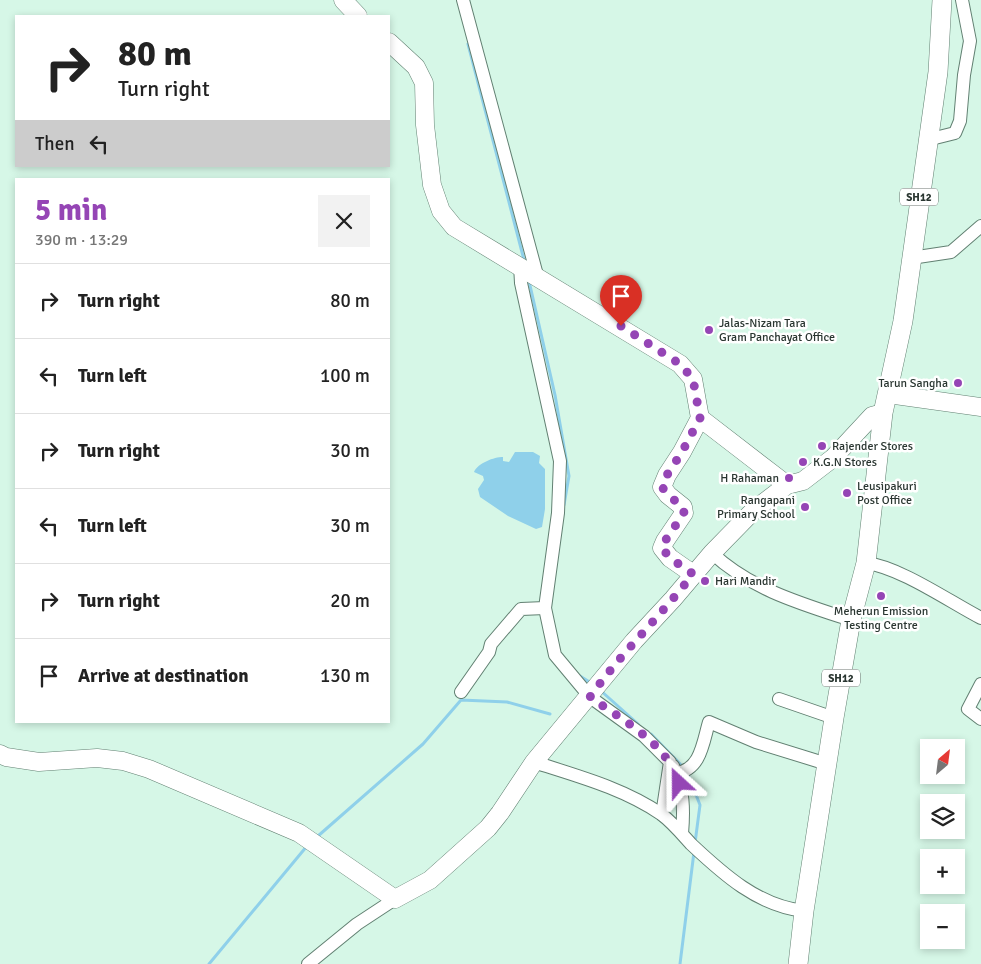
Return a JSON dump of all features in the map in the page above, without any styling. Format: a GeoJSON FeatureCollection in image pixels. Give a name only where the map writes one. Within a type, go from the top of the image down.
{"type":"FeatureCollection","features":[{"type":"Feature","properties":{"kind":"main road","name":"SH12"},"geometry":{"type":"LineString","coordinates":[[798,964],[804,912],[834,718],[851,620],[866,563],[883,413],[903,321],[938,72],[942,0]]}},
{"type":"Feature","properties":{"kind":"street"},"geometry":{"type":"LineString","coordinates":[[343,0],[357,15]]}},
{"type":"Feature","properties":{"kind":"street"},"geometry":{"type":"LineString","coordinates":[[463,0],[537,275]]}},
{"type":"Feature","properties":{"kind":"street"},"geometry":{"type":"LineString","coordinates":[[927,140],[955,133],[960,121],[964,75],[970,41],[962,0]]}},
{"type":"Feature","properties":{"kind":"street"},"geometry":{"type":"LineString","coordinates":[[390,43],[416,67],[424,83],[425,125],[432,185],[441,211],[454,226],[680,364],[693,379],[700,418],[662,487],[684,510],[662,548],[670,558],[693,574]]}},
{"type":"Feature","properties":{"kind":"street"},"geometry":{"type":"LineString","coordinates":[[911,258],[951,252],[981,226]]}},
{"type":"Feature","properties":{"kind":"street"},"geometry":{"type":"LineString","coordinates":[[520,265],[521,283],[560,461],[558,513],[545,608],[555,655],[680,769],[686,838]]}},
{"type":"Feature","properties":{"kind":"street"},"geometry":{"type":"LineString","coordinates":[[888,394],[981,407]]}},
{"type":"Feature","properties":{"kind":"street"},"geometry":{"type":"LineString","coordinates":[[308,964],[357,924],[394,899],[430,880],[473,844],[500,813],[534,762],[712,553],[754,510],[787,485],[803,481],[833,458],[872,416],[883,413]]}},
{"type":"Feature","properties":{"kind":"street"},"geometry":{"type":"LineString","coordinates":[[700,418],[787,485]]}},
{"type":"Feature","properties":{"kind":"street"},"geometry":{"type":"LineString","coordinates":[[712,553],[734,572],[758,585],[851,620]]}},
{"type":"Feature","properties":{"kind":"street"},"geometry":{"type":"LineString","coordinates":[[866,563],[877,564],[902,575],[981,618]]}},
{"type":"Feature","properties":{"kind":"street"},"geometry":{"type":"LineString","coordinates":[[461,692],[489,652],[491,644],[521,608],[545,608]]}},
{"type":"Feature","properties":{"kind":"street"},"geometry":{"type":"LineString","coordinates":[[981,684],[968,709],[981,719]]}},
{"type":"Feature","properties":{"kind":"street"},"geometry":{"type":"LineString","coordinates":[[778,699],[834,718]]}},
{"type":"Feature","properties":{"kind":"street"},"geometry":{"type":"LineString","coordinates":[[662,815],[680,769],[698,761],[709,722],[756,742],[827,764]]}},
{"type":"Feature","properties":{"kind":"street"},"geometry":{"type":"LineString","coordinates":[[0,754],[6,757],[39,762],[96,758],[123,761],[149,769],[299,833],[394,899]]}},
{"type":"Feature","properties":{"kind":"street"},"geometry":{"type":"LineString","coordinates":[[534,762],[599,782],[662,815],[701,853],[746,891],[788,910],[804,912]]}},
{"type":"Feature","properties":{"kind":"water"},"geometry":{"type":"Polygon","coordinates":[[[515,452],[533,452],[540,456],[539,463],[545,469],[545,509],[542,527],[536,529],[508,516],[480,497],[478,489],[484,480],[483,476],[474,472],[476,469],[483,463],[495,458],[503,457],[503,461],[509,462],[515,452]]]}},
{"type":"Feature","properties":{"kind":"waterway"},"geometry":{"type":"LineString","coordinates":[[468,44],[524,260]]}},
{"type":"Feature","properties":{"kind":"waterway"},"geometry":{"type":"LineString","coordinates":[[529,281],[555,395],[569,476],[564,505]]}},
{"type":"Feature","properties":{"kind":"waterway"},"geometry":{"type":"LineString","coordinates":[[580,676],[591,683]]}},
{"type":"Feature","properties":{"kind":"waterway"},"geometry":{"type":"LineString","coordinates":[[600,690],[638,724]]}},
{"type":"Feature","properties":{"kind":"waterway"},"geometry":{"type":"LineString","coordinates":[[318,836],[423,744],[461,700],[507,702],[550,714]]}},
{"type":"Feature","properties":{"kind":"waterway"},"geometry":{"type":"LineString","coordinates":[[651,734],[683,767]]}},
{"type":"Feature","properties":{"kind":"waterway"},"geometry":{"type":"LineString","coordinates":[[687,772],[700,805],[695,843]]}},
{"type":"Feature","properties":{"kind":"waterway"},"geometry":{"type":"LineString","coordinates":[[209,964],[307,846]]}},
{"type":"Feature","properties":{"kind":"waterway"},"geometry":{"type":"LineString","coordinates":[[680,964],[694,852]]}},
{"type":"Feature","properties":{"kind":"place","name":"Jalas-Nizam Tara Gram Panchayat Office"},"geometry":{"type":"Point","coordinates":[709,330]}},
{"type":"Feature","properties":{"kind":"place","name":"Tarun Sangha"},"geometry":{"type":"Point","coordinates":[958,383]}},
{"type":"Feature","properties":{"kind":"place","name":"Rajender Stores"},"geometry":{"type":"Point","coordinates":[822,446]}},
{"type":"Feature","properties":{"kind":"place","name":"K.G.N Stores"},"geometry":{"type":"Point","coordinates":[803,462]}},
{"type":"Feature","properties":{"kind":"place","name":"H Rahaman"},"geometry":{"type":"Point","coordinates":[789,478]}},
{"type":"Feature","properties":{"kind":"place","name":"Leusipakuri Post Office"},"geometry":{"type":"Point","coordinates":[847,493]}},
{"type":"Feature","properties":{"kind":"place","name":"Rangapani Primary School"},"geometry":{"type":"Point","coordinates":[805,507]}},
{"type":"Feature","properties":{"kind":"place","name":"Hari Mandir"},"geometry":{"type":"Point","coordinates":[705,581]}},
{"type":"Feature","properties":{"kind":"place","name":"Meherun Emission Testing Centre"},"geometry":{"type":"Point","coordinates":[881,596]}},
{"type":"Feature","properties":{"kind":"route"},"geometry":{"type":"LineString","coordinates":[[621,326],[661,350],[680,364],[693,379],[695,400],[700,418],[663,482],[662,487],[668,495],[683,507],[684,513],[662,548],[666,555],[693,574],[673,599],[634,640],[590,697],[644,736],[670,762],[679,783]]}}]}
